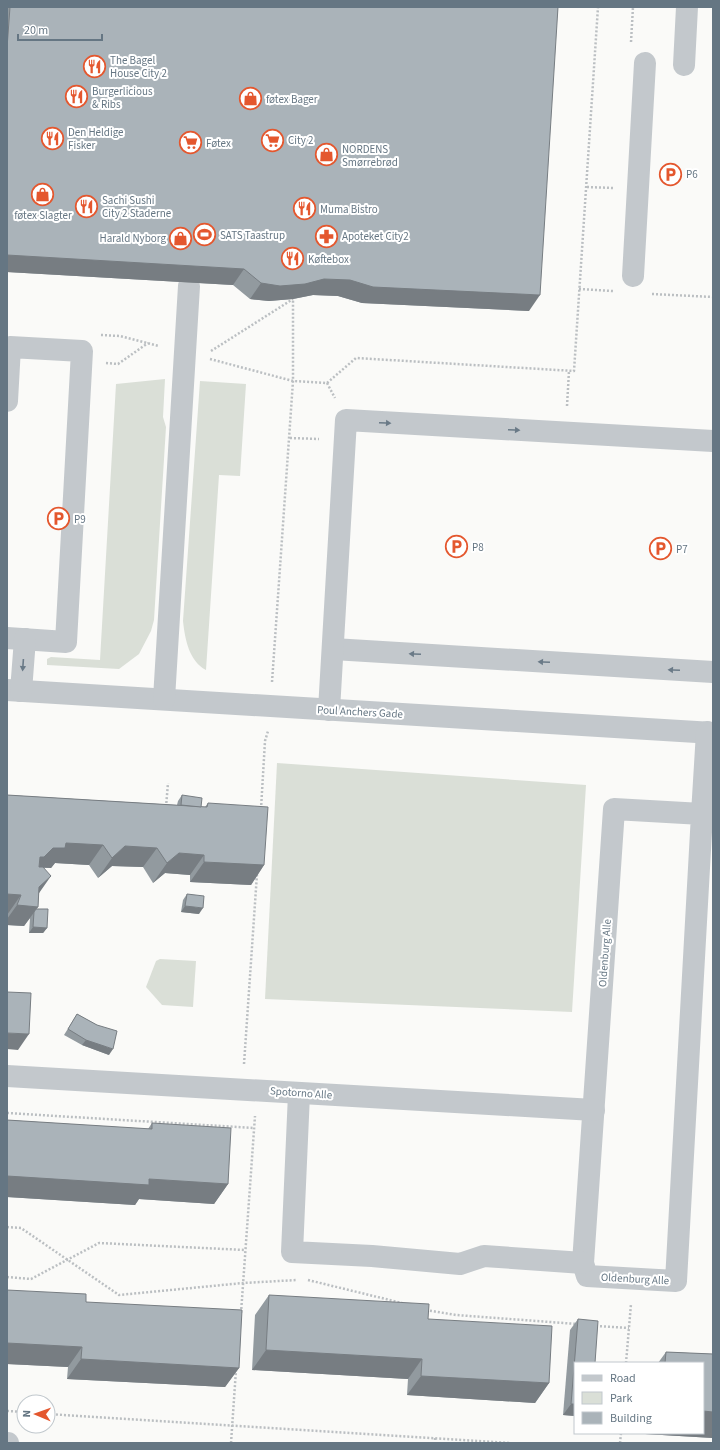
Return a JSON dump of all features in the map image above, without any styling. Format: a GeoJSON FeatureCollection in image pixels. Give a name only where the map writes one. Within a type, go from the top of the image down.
{"type":"FeatureCollection","features":[{"type":"Feature","properties":{"kind":"street"},"geometry":{"type":"LineString","coordinates":[[684,65],[687,7]]}},
{"type":"Feature","properties":{"kind":"street"},"geometry":{"type":"LineString","coordinates":[[633,276],[645,63]]}},
{"type":"Feature","properties":{"kind":"street"},"geometry":{"type":"LineString","coordinates":[[164,700],[189,286]]}},
{"type":"Feature","properties":{"kind":"street"},"geometry":{"type":"LineString","coordinates":[[7,401],[10,347],[82,351],[66,642],[24,639],[22,691]]}},
{"type":"Feature","properties":{"kind":"street"},"geometry":{"type":"LineString","coordinates":[[329,710],[346,420],[713,441]]}},
{"type":"Feature","properties":{"kind":"street"},"geometry":{"type":"LineString","coordinates":[[333,649],[713,672]]}},
{"type":"Feature","properties":{"kind":"street","name":"Poul Anchers Gade"},"geometry":{"type":"LineString","coordinates":[[22,691],[710,732]]}},
{"type":"Feature","properties":{"kind":"street","name":"Oldenburg Alle"},"geometry":{"type":"LineString","coordinates":[[708,815],[614,809],[583,1263],[587,1276],[676,1281],[708,815],[710,732]]}},
{"type":"Feature","properties":{"kind":"street","name":"Spotorno Alle"},"geometry":{"type":"LineString","coordinates":[[7,1076],[594,1110]]}},
{"type":"Feature","properties":{"kind":"street"},"geometry":{"type":"LineString","coordinates":[[299,1094],[292,1252],[372,1256],[460,1264],[484,1256],[583,1263]]}},
{"type":"Feature","properties":{"kind":"path"},"geometry":{"type":"LineString","coordinates":[[209,359],[293,381],[327,383],[356,358],[574,371],[598,7]]}},
{"type":"Feature","properties":{"kind":"path"},"geometry":{"type":"LineString","coordinates":[[208,353],[294,299],[293,381],[269,726],[265,741],[261,814]]}},
{"type":"Feature","properties":{"kind":"path"},"geometry":{"type":"LineString","coordinates":[[118,364],[148,343]]}},
{"type":"Feature","properties":{"kind":"path"},"geometry":{"type":"LineString","coordinates":[[565,433],[569,371]]}},
{"type":"Feature","properties":{"kind":"path"},"geometry":{"type":"LineString","coordinates":[[166,810],[168,783]]}},
{"type":"Feature","properties":{"kind":"path"},"geometry":{"type":"LineString","coordinates":[[240,1315],[254,1128],[250,1089],[258,869]]}},
{"type":"Feature","properties":{"kind":"path"},"geometry":{"type":"LineString","coordinates":[[7,1113],[254,1128]]}},
{"type":"Feature","properties":{"kind":"path"},"geometry":{"type":"LineString","coordinates":[[7,1227],[21,1228],[119,1295],[243,1283],[304,1280],[408,1305]]}},
{"type":"Feature","properties":{"kind":"path"},"geometry":{"type":"LineString","coordinates":[[7,1277],[31,1279],[99,1243],[245,1250]]}},
{"type":"Feature","properties":{"kind":"path"},"geometry":{"type":"LineString","coordinates":[[626,1362],[633,1278]]}},
{"type":"Feature","properties":{"kind":"path"},"geometry":{"type":"LineString","coordinates":[[423,1309],[456,1315],[584,1325]]}},
{"type":"Feature","properties":{"kind":"path"},"geometry":{"type":"LineString","coordinates":[[591,1325],[629,1328]]}},
{"type":"Feature","properties":{"kind":"path"},"geometry":{"type":"LineString","coordinates":[[231,1443],[237,1362]]}},
{"type":"Feature","properties":{"kind":"path"},"geometry":{"type":"LineString","coordinates":[[56,1415],[510,1443]]}},
{"type":"Feature","properties":{"kind":"path"},"geometry":{"type":"LineString","coordinates":[[434,1438],[435,1443]]}},
{"type":"Feature","properties":{"kind":"green space"},"geometry":{"type":"Polygon","coordinates":[[[165,379],[163,417],[166,427],[154,620],[151,631],[139,654],[119,669],[47,665],[47,659],[51,657],[100,660],[116,384],[165,379]]]}},
{"type":"Feature","properties":{"kind":"green space"},"geometry":{"type":"Polygon","coordinates":[[[200,381],[246,384],[240,476],[219,475],[206,670],[200,666],[189,649],[183,621],[200,381]]]}},
{"type":"Feature","properties":{"kind":"green space"},"geometry":{"type":"Polygon","coordinates":[[[277,763],[586,785],[572,1012],[265,999],[277,763]]]}},
{"type":"Feature","properties":{"kind":"green space"},"geometry":{"type":"Polygon","coordinates":[[[160,959],[196,961],[193,1007],[162,1005],[146,987],[156,961],[160,959]]]}},
{"type":"Feature","properties":{"kind":"building","name":"City 2"},"geometry":{"type":"Polygon","coordinates":[[[10,7],[558,7],[540,295],[373,287],[350,280],[324,279],[305,284],[280,286],[261,283],[244,269],[7,255],[7,48],[10,7]]]}},
{"type":"Feature","properties":{"kind":"building"},"geometry":{"type":"Polygon","coordinates":[[[7,795],[207,807],[208,803],[268,807],[264,865],[204,862],[204,855],[179,853],[167,863],[157,848],[125,846],[112,858],[103,845],[66,843],[65,848],[53,848],[44,857],[40,857],[39,867],[43,867],[51,876],[39,887],[38,907],[17,905],[21,895],[7,894],[7,795]]]}},
{"type":"Feature","properties":{"kind":"building"},"geometry":{"type":"Polygon","coordinates":[[[182,795],[202,798],[201,807],[181,805],[182,795]]]}},
{"type":"Feature","properties":{"kind":"building"},"geometry":{"type":"Polygon","coordinates":[[[187,894],[204,896],[203,908],[185,906],[187,894]]]}},
{"type":"Feature","properties":{"kind":"building"},"geometry":{"type":"Polygon","coordinates":[[[36,909],[48,909],[47,928],[33,927],[34,912],[36,909]]]}},
{"type":"Feature","properties":{"kind":"building"},"geometry":{"type":"Polygon","coordinates":[[[7,992],[31,993],[29,1034],[7,1033],[7,992]]]}},
{"type":"Feature","properties":{"kind":"building"},"geometry":{"type":"Polygon","coordinates":[[[77,1014],[97,1025],[117,1031],[113,1049],[86,1040],[68,1029],[77,1014]]]}},
{"type":"Feature","properties":{"kind":"building"},"geometry":{"type":"Polygon","coordinates":[[[7,1120],[152,1129],[152,1123],[231,1128],[228,1184],[149,1179],[149,1185],[7,1176],[7,1120]]]}},
{"type":"Feature","properties":{"kind":"building"},"geometry":{"type":"Polygon","coordinates":[[[7,1290],[86,1294],[86,1302],[242,1310],[239,1368],[81,1359],[82,1347],[7,1343],[7,1290]]]}},
{"type":"Feature","properties":{"kind":"building"},"geometry":{"type":"Polygon","coordinates":[[[269,1295],[429,1304],[428,1319],[552,1326],[549,1383],[421,1376],[422,1359],[266,1350],[269,1295]]]}},
{"type":"Feature","properties":{"kind":"building"},"geometry":{"type":"Polygon","coordinates":[[[578,1319],[598,1321],[595,1362],[574,1362],[578,1319]]]}},
{"type":"Feature","properties":{"kind":"building"},"geometry":{"type":"Polygon","coordinates":[[[666,1352],[713,1354],[713,1412],[704,1411],[704,1362],[665,1362],[666,1352]]]}},
{"type":"Feature","properties":{"kind":"building"},"geometry":{"type":"Polygon","coordinates":[[[574,1368],[574,1404],[571,1404],[574,1368]]]}},
{"type":"Feature","properties":{"kind":"place","name":"The Bagel House City 2"},"geometry":{"type":"Point","coordinates":[95,66]}},
{"type":"Feature","properties":{"kind":"place","name":"Burgerlicious & Ribs"},"geometry":{"type":"Point","coordinates":[77,97]}},
{"type":"Feature","properties":{"kind":"place","name":"føtex Bager"},"geometry":{"type":"Point","coordinates":[250,99]}},
{"type":"Feature","properties":{"kind":"place","name":"Den Heldige Fisker"},"geometry":{"type":"Point","coordinates":[53,138]}},
{"type":"Feature","properties":{"kind":"place","name":"City 2"},"geometry":{"type":"Point","coordinates":[273,140]}},
{"type":"Feature","properties":{"kind":"place","name":"Føtex"},"geometry":{"type":"Point","coordinates":[190,143]}},
{"type":"Feature","properties":{"kind":"place","name":"NORDENS Smørrebrød"},"geometry":{"type":"Point","coordinates":[326,155]}},
{"type":"Feature","properties":{"kind":"place","name":"P6"},"geometry":{"type":"Point","coordinates":[671,174]}},
{"type":"Feature","properties":{"kind":"place","name":"føtex Slagter"},"geometry":{"type":"Point","coordinates":[43,195]}},
{"type":"Feature","properties":{"kind":"place","name":"Sachi Sushi City 2 Staderne"},"geometry":{"type":"Point","coordinates":[87,206]}},
{"type":"Feature","properties":{"kind":"place","name":"Muma Bistro"},"geometry":{"type":"Point","coordinates":[305,209]}},
{"type":"Feature","properties":{"kind":"place","name":"SATS Taastrup"},"geometry":{"type":"Point","coordinates":[205,235]}},
{"type":"Feature","properties":{"kind":"place","name":"Apoteket City2"},"geometry":{"type":"Point","coordinates":[327,236]}},
{"type":"Feature","properties":{"kind":"place","name":"Harald Nyborg"},"geometry":{"type":"Point","coordinates":[181,238]}},
{"type":"Feature","properties":{"kind":"place","name":"Køftebox"},"geometry":{"type":"Point","coordinates":[292,259]}},
{"type":"Feature","properties":{"kind":"place","name":"P9"},"geometry":{"type":"Point","coordinates":[58,519]}},
{"type":"Feature","properties":{"kind":"place","name":"P8"},"geometry":{"type":"Point","coordinates":[457,547]}},
{"type":"Feature","properties":{"kind":"place","name":"P7"},"geometry":{"type":"Point","coordinates":[661,549]}}]}
